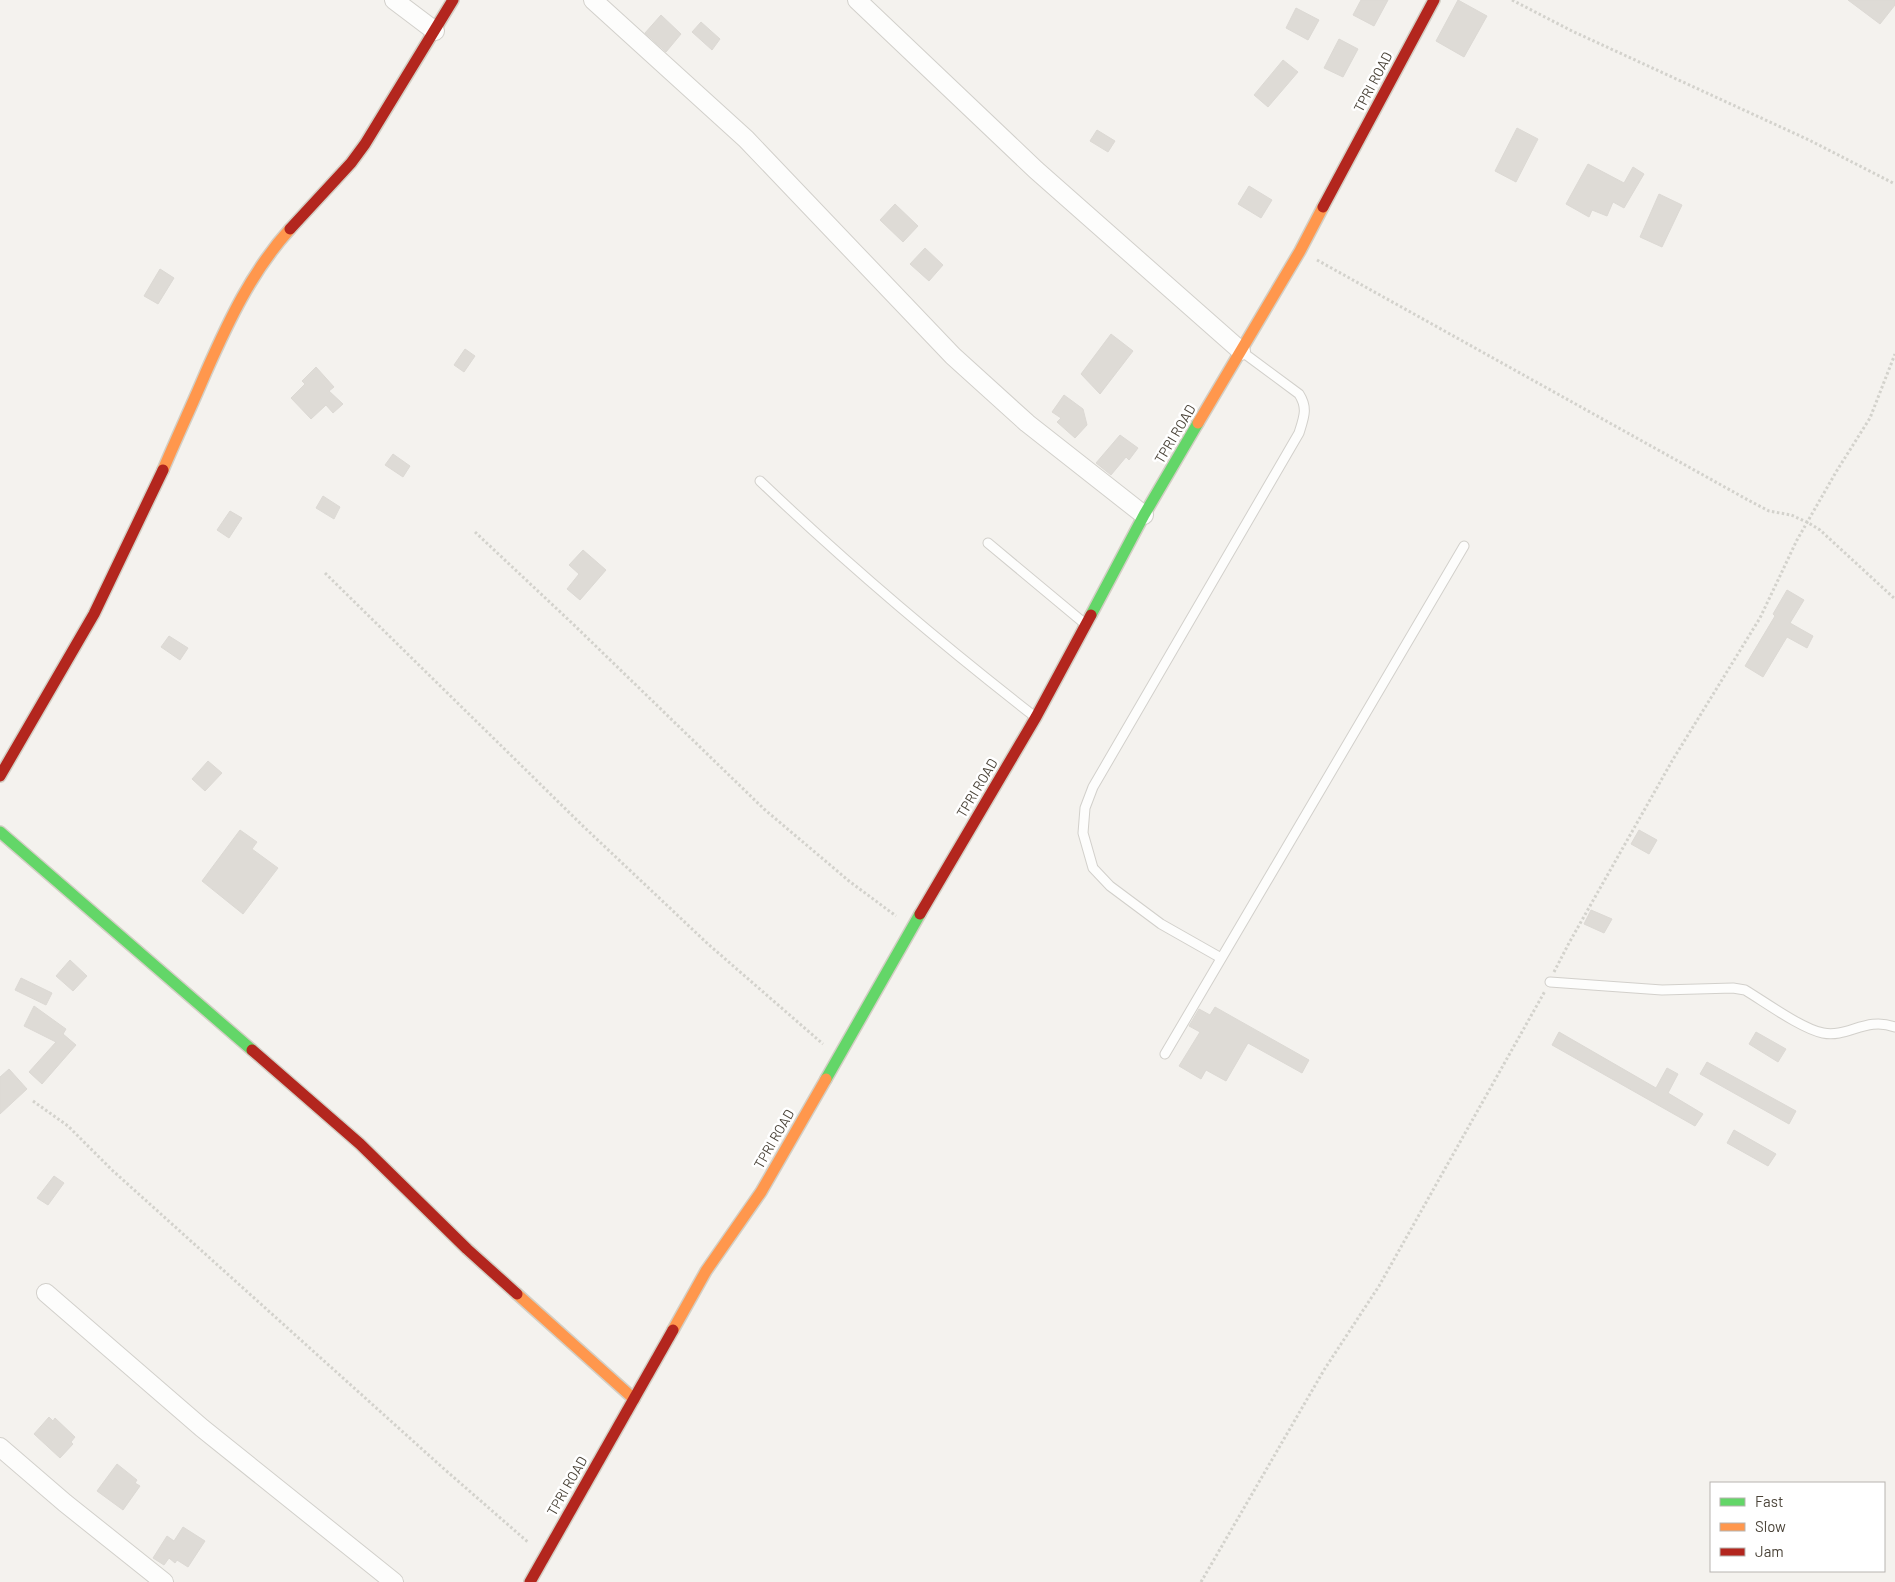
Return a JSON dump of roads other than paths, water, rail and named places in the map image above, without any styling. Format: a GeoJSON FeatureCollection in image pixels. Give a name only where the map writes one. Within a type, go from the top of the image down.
{"type":"FeatureCollection","features":[{"type":"Feature","properties":{"kind":"street"},"geometry":{"type":"LineString","coordinates":[[394,0],[435,31]]}},
{"type":"Feature","properties":{"kind":"street"},"geometry":{"type":"LineString","coordinates":[[0,776],[94,614],[152,495],[231,315],[254,275],[274,247],[351,164],[453,0]]}},
{"type":"Feature","properties":{"kind":"street"},"geometry":{"type":"LineString","coordinates":[[593,0],[746,139],[954,356],[1027,423],[1144,515]]}},
{"type":"Feature","properties":{"kind":"street"},"geometry":{"type":"LineString","coordinates":[[857,0],[1036,170],[1241,351]]}},
{"type":"Feature","properties":{"kind":"street","name":"TPRI ROAD"},"geometry":{"type":"LineString","coordinates":[[530,1582],[706,1271],[760,1192],[1036,717],[1144,515],[1300,251],[1434,0]]}},
{"type":"Feature","properties":{"kind":"street"},"geometry":{"type":"LineString","coordinates":[[0,832],[360,1144],[474,1256],[634,1399]]}},
{"type":"Feature","properties":{"kind":"street"},"geometry":{"type":"LineString","coordinates":[[46,1293],[202,1428],[320,1525],[394,1582]]}},
{"type":"Feature","properties":{"kind":"street"},"geometry":{"type":"LineString","coordinates":[[0,1447],[65,1503],[164,1582]]}},
{"type":"Feature","properties":{"kind":"lane"},"geometry":{"type":"LineString","coordinates":[[1221,958],[1161,924],[1110,886],[1093,868],[1083,833],[1085,808],[1093,787],[1299,433],[1304,419],[1306,412],[1304,402],[1299,394],[1241,351]]}},
{"type":"Feature","properties":{"kind":"lane"},"geometry":{"type":"LineString","coordinates":[[760,481],[805,524],[870,580],[985,677],[1036,717]]}},
{"type":"Feature","properties":{"kind":"lane"},"geometry":{"type":"LineString","coordinates":[[988,543],[1086,624]]}},
{"type":"Feature","properties":{"kind":"lane"},"geometry":{"type":"LineString","coordinates":[[1165,1054],[1464,546]]}},
{"type":"Feature","properties":{"kind":"lane"},"geometry":{"type":"LineString","coordinates":[[1550,982],[1662,990],[1733,988],[1745,990],[1811,1030],[1825,1034],[1876,1023],[1895,1028]]}}]}
